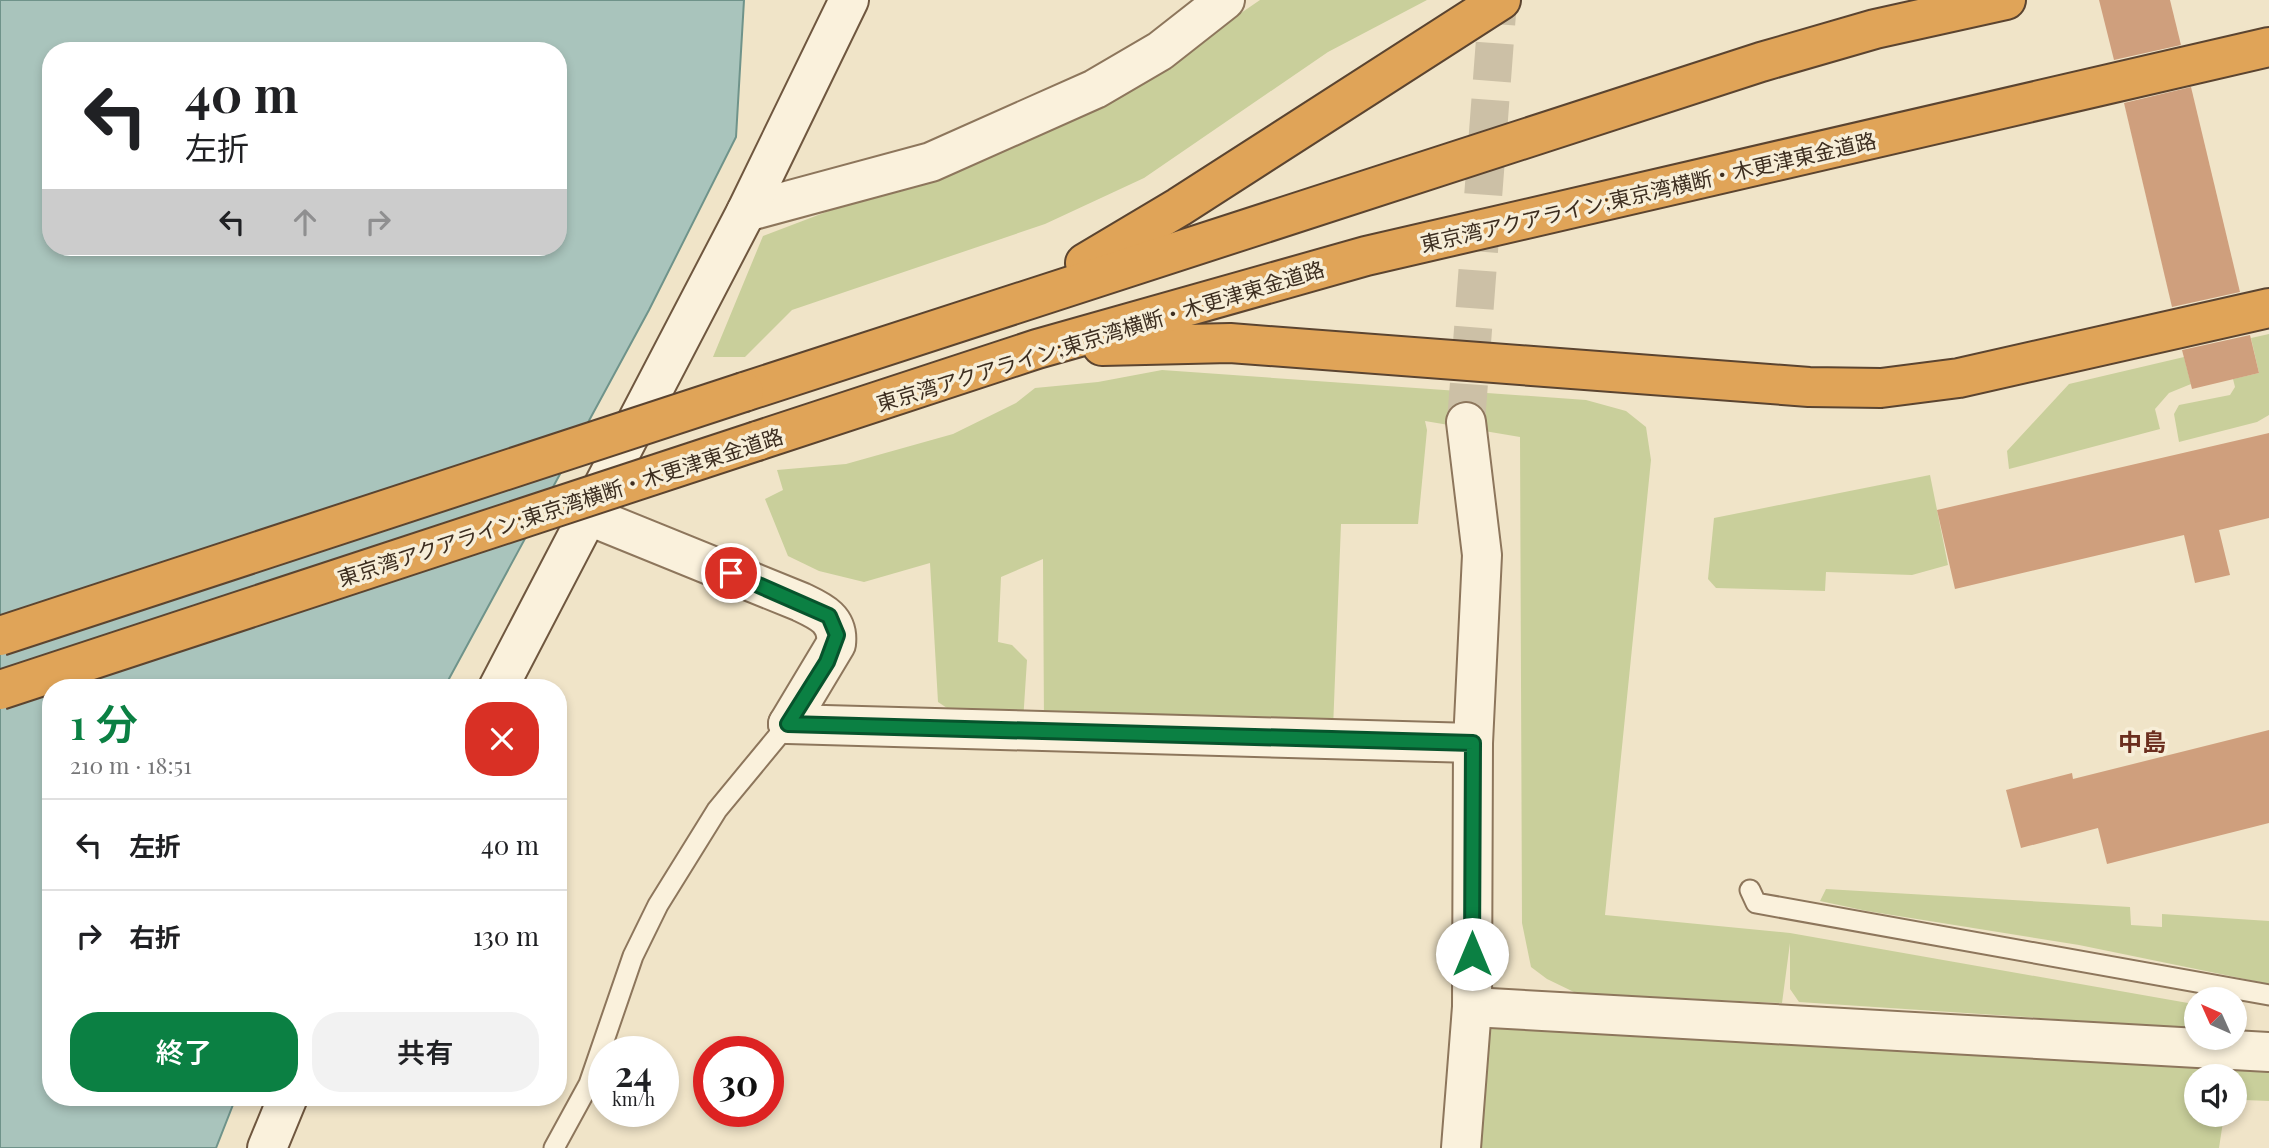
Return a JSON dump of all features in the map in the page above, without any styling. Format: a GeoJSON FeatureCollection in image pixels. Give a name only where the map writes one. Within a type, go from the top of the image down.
{"type":"FeatureCollection","features":[{"type":"Feature","properties":{"kind":"highway"},"geometry":{"type":"LineString","coordinates":[[1016,302],[1178,207],[1500,0]]}},
{"type":"Feature","properties":{"kind":"highway"},"geometry":{"type":"LineString","coordinates":[[0,636],[1016,302],[1761,62],[1875,29],[2006,0]]}},
{"type":"Feature","properties":{"kind":"highway","name":"東京湾アクアライン;東京湾横断・木更津東金道路"},"geometry":{"type":"LineString","coordinates":[[0,690],[1037,349],[1366,256],[2269,47]]}},
{"type":"Feature","properties":{"kind":"highway"},"geometry":{"type":"LineString","coordinates":[[1037,349],[1137,344],[1230,344],[1809,387],[1881,388],[1959,379],[2269,308]]}},
{"type":"Feature","properties":{"kind":"street"},"geometry":{"type":"LineString","coordinates":[[503,679],[746,212],[849,0]]}},
{"type":"Feature","properties":{"kind":"street"},"geometry":{"type":"LineString","coordinates":[[746,212],[931,162],[1095,89],[1160,51],[1225,0]]}},
{"type":"Feature","properties":{"kind":"street"},"geometry":{"type":"LineString","coordinates":[[1461,1148],[1472,1007],[1473,743],[1482,555],[1466,422]]}},
{"type":"Feature","properties":{"kind":"street"},"geometry":{"type":"LineString","coordinates":[[589,516],[801,602],[829,616],[837,635],[836,643],[788,724],[1473,743]]}},
{"type":"Feature","properties":{"kind":"street"},"geometry":{"type":"LineString","coordinates":[[1472,1007],[2269,1052]]}},
{"type":"Feature","properties":{"kind":"street"},"geometry":{"type":"LineString","coordinates":[[267,1148],[284,1106]]}},
{"type":"Feature","properties":{"kind":"lane"},"geometry":{"type":"LineString","coordinates":[[554,1148],[589,1084],[633,956],[658,905],[717,810],[788,724]]}},
{"type":"Feature","properties":{"kind":"lane"},"geometry":{"type":"LineString","coordinates":[[1750,890],[1756,903],[2269,995]]}},
{"type":"Feature","properties":{"kind":"green space"},"geometry":{"type":"Polygon","coordinates":[[[1260,0],[1427,0],[1328,52],[1144,178],[1045,224],[792,310],[745,357],[713,357],[763,236],[1105,106],[1260,0]]]}},
{"type":"Feature","properties":{"kind":"green space"},"geometry":{"type":"Polygon","coordinates":[[[2269,334],[2269,415],[2257,422],[2179,442],[2174,414],[2179,405],[2230,395],[2235,387],[2233,379],[2259,373],[2251,338],[2269,334]]]}},
{"type":"Feature","properties":{"kind":"green space"},"geometry":{"type":"Polygon","coordinates":[[[2184,357],[2191,384],[2169,393],[2155,409],[2160,429],[2009,469],[2007,451],[2069,384],[2184,357]]]}},
{"type":"Feature","properties":{"kind":"green space"},"geometry":{"type":"Polygon","coordinates":[[[1162,370],[1586,400],[1626,411],[1646,427],[1651,460],[1605,915],[1790,933],[2184,1002],[2184,1028],[1799,1002],[1790,989],[1790,943],[1782,1003],[1576,993],[1547,979],[1531,967],[1522,923],[1520,437],[1425,421],[1427,430],[1418,524],[1341,524],[1333,729],[1044,724],[1043,559],[1001,577],[998,642],[1012,645],[1027,660],[1023,722],[965,720],[938,702],[930,563],[864,582],[819,571],[788,556],[765,499],[783,490],[777,470],[846,464],[953,434],[1016,403],[1035,388],[1098,382],[1162,370]]]}},
{"type":"Feature","properties":{"kind":"green space"},"geometry":{"type":"Polygon","coordinates":[[[1930,475],[1948,565],[1912,575],[1826,572],[1825,591],[1716,588],[1708,579],[1714,518],[1930,475]]]}},
{"type":"Feature","properties":{"kind":"green space"},"geometry":{"type":"Polygon","coordinates":[[[1826,889],[2130,907],[2131,925],[2162,927],[2162,914],[2269,921],[2269,984],[2079,945],[1820,901],[1826,889]]]}},
{"type":"Feature","properties":{"kind":"green space"},"geometry":{"type":"Polygon","coordinates":[[[1482,1026],[2211,1064],[2184,1064],[2184,1127],[2222,1127],[2219,1148],[1473,1148],[1482,1026]]]}},
{"type":"Feature","properties":{"kind":"green space"},"geometry":{"type":"Polygon","coordinates":[[[2247,1066],[2269,1067],[2269,1101],[2247,1100],[2247,1066]]]}},
{"type":"Feature","properties":{"kind":"water"},"geometry":{"type":"Polygon","coordinates":[[[0,0],[744,0],[736,137],[649,310],[449,679],[42,679],[42,1106],[232,1106],[216,1148],[0,1148],[0,0]]]}},
{"type":"Feature","properties":{"kind":"building"},"geometry":{"type":"Polygon","coordinates":[[[2099,0],[2170,0],[2181,45],[2114,60],[2099,0]]]}},
{"type":"Feature","properties":{"kind":"building"},"geometry":{"type":"Polygon","coordinates":[[[2191,87],[2240,292],[2172,307],[2124,103],[2191,87]]]}},
{"type":"Feature","properties":{"kind":"building"},"geometry":{"type":"Polygon","coordinates":[[[2250,335],[2259,373],[2192,389],[2182,350],[2250,335]]]}},
{"type":"Feature","properties":{"kind":"building"},"geometry":{"type":"Polygon","coordinates":[[[2269,433],[2269,518],[2219,530],[2230,575],[2195,583],[2184,535],[1955,589],[1937,510],[2269,433]]]}},
{"type":"Feature","properties":{"kind":"building"},"geometry":{"type":"Polygon","coordinates":[[[2269,730],[2269,823],[2107,864],[2098,828],[2021,848],[2006,790],[2072,773],[2073,779],[2269,730]]]}},
{"type":"Feature","properties":{"kind":"tunnel"},"geometry":{"type":"LineString","coordinates":[[1466,422],[1498,0]]}},
{"type":"Feature","properties":{"kind":"district","name":"中島"},"geometry":{"type":"Point","coordinates":[2142,741]}},
{"type":"Feature","properties":{"kind":"route"},"geometry":{"type":"LineString","coordinates":[[731,573],[829,616],[837,635],[827,662],[788,724],[1473,743],[1472,954]]}}]}
